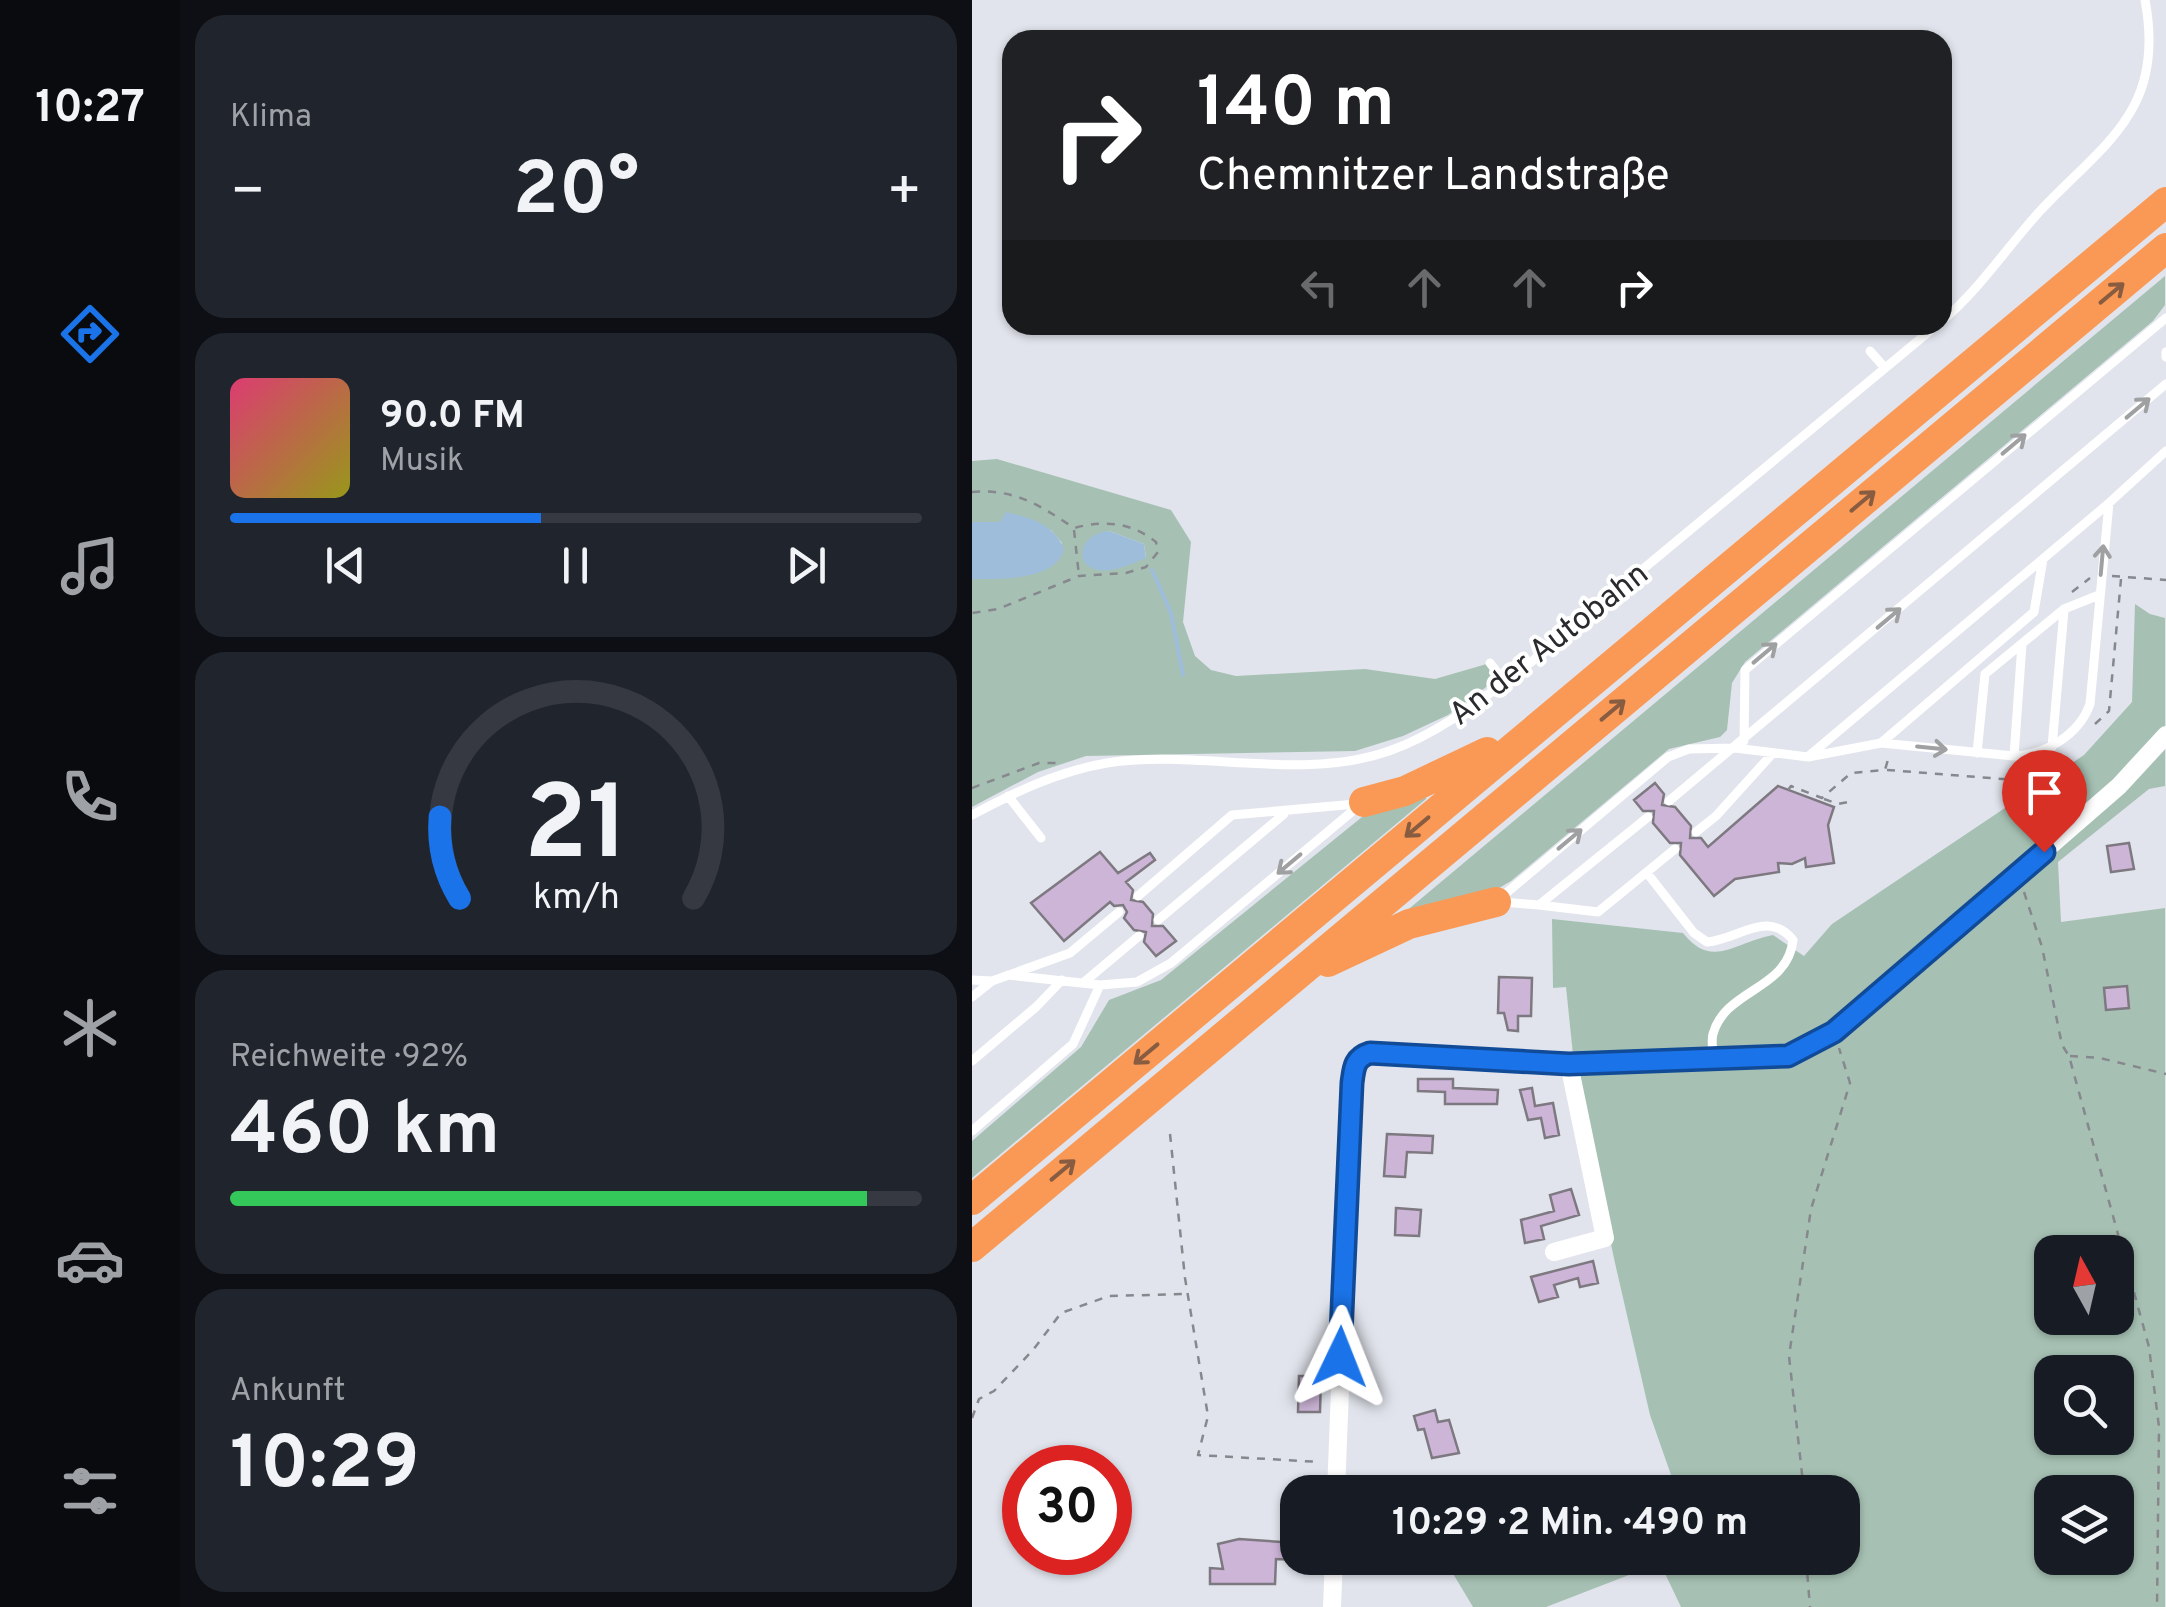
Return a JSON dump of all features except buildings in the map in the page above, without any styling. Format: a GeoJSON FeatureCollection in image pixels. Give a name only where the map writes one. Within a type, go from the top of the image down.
{"type":"FeatureCollection","features":[{"type":"Feature","properties":{"kind":"highway"},"geometry":{"type":"LineString","coordinates":[[972,1200],[2166,202]]}},
{"type":"Feature","properties":{"kind":"highway"},"geometry":{"type":"LineString","coordinates":[[972,1246],[2166,248]]}},
{"type":"Feature","properties":{"kind":"highway"},"geometry":{"type":"LineString","coordinates":[[1364,802],[1405,791],[1478,755],[1519,742]]}},
{"type":"Feature","properties":{"kind":"highway"},"geometry":{"type":"LineString","coordinates":[[1297,974],[1409,924],[1496,902]]}},
{"type":"Feature","properties":{"kind":"street"},"geometry":{"type":"LineString","coordinates":[[1337,1475],[1356,1060],[1370,1053],[1569,1064],[1788,1056],[1834,1032],[2119,786],[2166,735]]}},
{"type":"Feature","properties":{"kind":"street"},"geometry":{"type":"LineString","coordinates":[[1554,1252],[1605,1238],[1569,1064]]}},
{"type":"Feature","properties":{"kind":"street"},"geometry":{"type":"LineString","coordinates":[[1332,1607],[1333,1575]]}},
{"type":"Feature","properties":{"kind":"lane"},"geometry":{"type":"LineString","coordinates":[[2145,0],[2160,31],[2161,49]]}},
{"type":"Feature","properties":{"kind":"lane","name":"An der Autobahn"},"geometry":{"type":"LineString","coordinates":[[1952,312],[2042,209],[2144,116]]}},
{"type":"Feature","properties":{"kind":"lane"},"geometry":{"type":"LineString","coordinates":[[1739,745],[1745,670],[2166,318]]}},
{"type":"Feature","properties":{"kind":"lane","name":"An der Autobahn"},"geometry":{"type":"LineString","coordinates":[[972,815],[1066,772],[1111,762],[1329,762],[1388,752],[1455,720],[1925,335]]}},
{"type":"Feature","properties":{"kind":"lane"},"geometry":{"type":"LineString","coordinates":[[1870,351],[1885,368]]}},
{"type":"Feature","properties":{"kind":"lane"},"geometry":{"type":"LineString","coordinates":[[1670,800],[2166,384]]}},
{"type":"Feature","properties":{"kind":"lane"},"geometry":{"type":"LineString","coordinates":[[1808,756],[2166,451]]}},
{"type":"Feature","properties":{"kind":"lane"},"geometry":{"type":"LineString","coordinates":[[1496,902],[1668,756],[1690,749],[1739,745],[1808,756],[1881,743],[2030,756],[2052,747],[2085,717],[2090,704],[2109,503]]}},
{"type":"Feature","properties":{"kind":"lane"},"geometry":{"type":"LineString","coordinates":[[1881,743],[2034,612],[2043,559]]}},
{"type":"Feature","properties":{"kind":"lane"},"geometry":{"type":"LineString","coordinates":[[1976,753],[1986,674],[2064,609],[2099,595]]}},
{"type":"Feature","properties":{"kind":"lane"},"geometry":{"type":"LineString","coordinates":[[2052,747],[2064,609]]}},
{"type":"Feature","properties":{"kind":"lane"},"geometry":{"type":"LineString","coordinates":[[2014,756],[2022,644]]}},
{"type":"Feature","properties":{"kind":"lane"},"geometry":{"type":"LineString","coordinates":[[1490,664],[1505,682]]}},
{"type":"Feature","properties":{"kind":"lane"},"geometry":{"type":"LineString","coordinates":[[1696,832],[1716,816],[1772,752]]}},
{"type":"Feature","properties":{"kind":"lane"},"geometry":{"type":"LineString","coordinates":[[1008,796],[1040,838]]}},
{"type":"Feature","properties":{"kind":"lane"},"geometry":{"type":"LineString","coordinates":[[1138,896],[1232,816],[1343,808],[1364,802]]}},
{"type":"Feature","properties":{"kind":"lane"},"geometry":{"type":"LineString","coordinates":[[1008,975],[1100,985],[1136,982],[1171,963],[1364,802]]}},
{"type":"Feature","properties":{"kind":"lane"},"geometry":{"type":"LineString","coordinates":[[1158,920],[1286,812]]}},
{"type":"Feature","properties":{"kind":"lane"},"geometry":{"type":"LineString","coordinates":[[1539,904],[1648,817]]}},
{"type":"Feature","properties":{"kind":"lane"},"geometry":{"type":"LineString","coordinates":[[1496,902],[1598,912],[1675,850]]}},
{"type":"Feature","properties":{"kind":"lane"},"geometry":{"type":"LineString","coordinates":[[1647,872],[1694,933],[1708,942],[1769,924],[1784,928],[1793,940],[1791,958],[1773,980],[1727,1011],[1713,1034],[1714,1058]]}},
{"type":"Feature","properties":{"kind":"lane"},"geometry":{"type":"LineString","coordinates":[[972,997],[992,981],[1070,953],[1119,912]]}},
{"type":"Feature","properties":{"kind":"lane"},"geometry":{"type":"LineString","coordinates":[[1082,983],[1139,936]]}},
{"type":"Feature","properties":{"kind":"lane"},"geometry":{"type":"LineString","coordinates":[[972,980],[992,981]]}},
{"type":"Feature","properties":{"kind":"lane"},"geometry":{"type":"LineString","coordinates":[[972,1061],[1062,980]]}},
{"type":"Feature","properties":{"kind":"lane"},"geometry":{"type":"LineString","coordinates":[[972,1132],[1074,1044],[1100,985]]}},
{"type":"Feature","properties":{"kind":"path"},"geometry":{"type":"LineString","coordinates":[[972,492],[988,490],[1032,500],[1074,528],[1110,523],[1132,528],[1156,542],[1158,552],[1146,566],[1126,574],[1079,576],[998,609],[972,613]]}},
{"type":"Feature","properties":{"kind":"path"},"geometry":{"type":"LineString","coordinates":[[1074,528],[1079,576]]}},
{"type":"Feature","properties":{"kind":"path"},"geometry":{"type":"LineString","coordinates":[[1822,798],[1838,804],[1853,801]]}},
{"type":"Feature","properties":{"kind":"path"},"geometry":{"type":"LineString","coordinates":[[2018,874],[2042,948],[2062,1045],[2149,1346],[2159,1427],[2157,1607]]}},
{"type":"Feature","properties":{"kind":"path"},"geometry":{"type":"LineString","coordinates":[[1802,1475],[1789,1356],[1811,1209],[1850,1082],[1834,1032]]}},
{"type":"Feature","properties":{"kind":"path"},"geometry":{"type":"LineString","coordinates":[[2068,1056],[2100,1058],[2166,1074]]}},
{"type":"Feature","properties":{"kind":"path"},"geometry":{"type":"LineString","coordinates":[[1170,1134],[1187,1294],[1208,1416],[1198,1454],[1337,1462]]}},
{"type":"Feature","properties":{"kind":"path"},"geometry":{"type":"LineString","coordinates":[[972,1418],[980,1398],[994,1391],[1034,1350],[1061,1313],[1109,1296],[1187,1294]]}},
{"type":"Feature","properties":{"kind":"path"},"geometry":{"type":"LineString","coordinates":[[1807,1575],[1810,1607]]}},
{"type":"Feature","properties":{"kind":"green space"},"geometry":{"type":"Polygon","coordinates":[[[2165,276],[2165,305],[2153,321],[1745,662],[1732,683],[1727,730],[1720,737],[1669,749],[1511,881],[1489,894],[1386,928],[2165,276]]]}},
{"type":"Feature","properties":{"kind":"green space"},"geometry":{"type":"Polygon","coordinates":[[[997,459],[1171,510],[1191,542],[1183,622],[1195,656],[1211,670],[1236,676],[1365,669],[1435,679],[1490,663],[1493,682],[1448,715],[1403,736],[1355,751],[1086,756],[1038,772],[972,807],[972,579],[1032,574],[1062,543],[1051,530],[972,522],[972,461],[997,459]],[[1109,531],[1098,570],[1146,557],[1144,544],[1109,531]]]}},
{"type":"Feature","properties":{"kind":"green space"},"geometry":{"type":"Polygon","coordinates":[[[2135,604],[2165,618],[2165,786],[2149,789],[2058,862],[2061,922],[2165,908],[2165,1607],[1681,1607],[1666,1575],[1860,1575],[1860,1475],[1671,1475],[1650,1415],[1615,1263],[1575,1074],[1566,987],[1553,988],[1552,919],[1683,933],[1694,944],[1714,952],[1773,935],[1804,956],[1832,924],[2084,755],[2132,702],[2135,604]]]}},
{"type":"Feature","properties":{"kind":"green space"},"geometry":{"type":"Polygon","coordinates":[[[1426,795],[1426,799],[972,1178],[972,1141],[1081,1047],[1109,1000],[1161,980],[1362,817],[1426,795]]]}},
{"type":"Feature","properties":{"kind":"green space"},"geometry":{"type":"Polygon","coordinates":[[[1454,1575],[1629,1575],[1546,1607],[1473,1607],[1454,1575]]]}},
{"type":"Feature","properties":{"kind":"water"},"geometry":{"type":"Polygon","coordinates":[[[1006,512],[1048,528],[1064,549],[1059,559],[1038,573],[1025,576],[972,579],[972,522],[1000,522],[1006,512]]]}},
{"type":"Feature","properties":{"kind":"water"},"geometry":{"type":"Polygon","coordinates":[[[1109,531],[1144,544],[1146,558],[1110,570],[1090,567],[1083,556],[1086,543],[1091,537],[1109,531]]]}},
{"type":"Feature","properties":{"kind":"waterway"},"geometry":{"type":"LineString","coordinates":[[1152,570],[1171,613],[1183,675]]}},
{"type":"Feature","properties":{"kind":"route"},"geometry":{"type":"LineString","coordinates":[[1340,1357],[1356,1060],[1370,1053],[1569,1064],[1788,1056],[1834,1032],[2044,852]]}}]}
